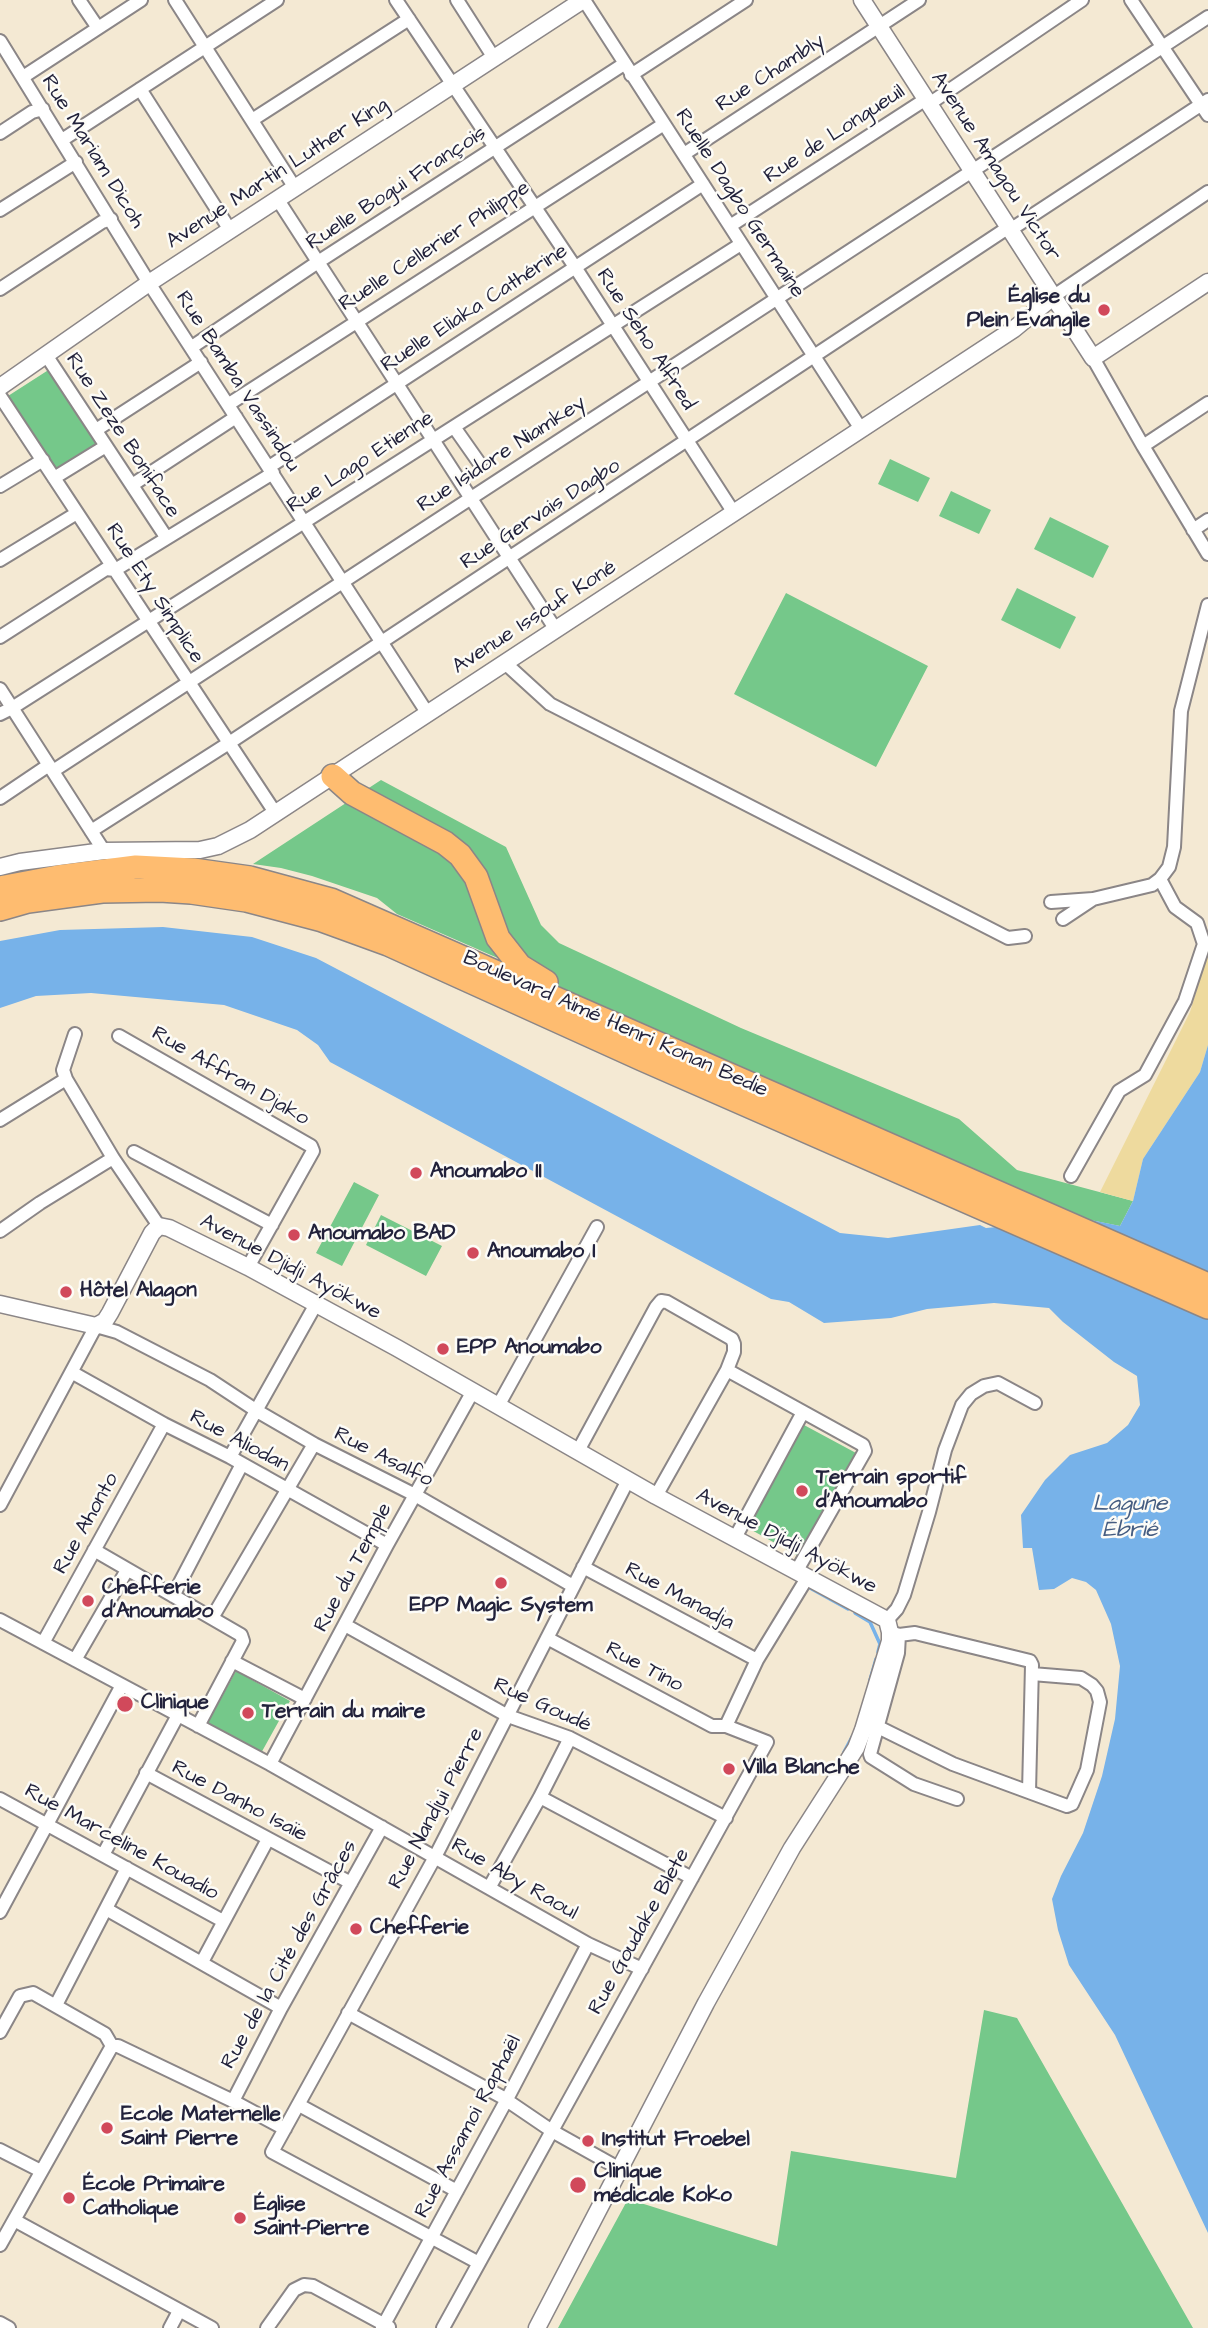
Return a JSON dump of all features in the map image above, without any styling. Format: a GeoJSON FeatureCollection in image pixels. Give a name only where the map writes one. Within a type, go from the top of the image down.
{"type":"FeatureCollection","features":[{"type":"Feature","properties":{"kind":"highway"},"geometry":{"type":"LineString","coordinates":[[333,776],[352,793],[445,843],[460,855],[476,877],[498,938],[520,966],[533,976],[650,1041]]}},
{"type":"Feature","properties":{"kind":"highway","name":"Boulevard Aimé Henri Konan Bedie"},"geometry":{"type":"LineString","coordinates":[[0,888],[136,867],[203,871],[278,885],[331,900],[650,1041],[1208,1307]]}},
{"type":"Feature","properties":{"kind":"highway","name":"Boulevard Aimé Henri Konan Bedie"},"geometry":{"type":"LineString","coordinates":[[0,909],[28,901],[88,892],[147,890],[221,896],[301,913],[387,944],[941,1179],[1208,1285]]}},
{"type":"Feature","properties":{"kind":"street"},"geometry":{"type":"LineString","coordinates":[[79,0],[98,29]]}},
{"type":"Feature","properties":{"kind":"street"},"geometry":{"type":"LineString","coordinates":[[23,77],[141,0]]}},
{"type":"Feature","properties":{"kind":"street"},"geometry":{"type":"LineString","coordinates":[[175,0],[295,188]]}},
{"type":"Feature","properties":{"kind":"street"},"geometry":{"type":"LineString","coordinates":[[62,140],[277,0]]}},
{"type":"Feature","properties":{"kind":"street","name":"Rue Seho Alfred"},"geometry":{"type":"LineString","coordinates":[[396,0],[575,267],[734,513]]}},
{"type":"Feature","properties":{"kind":"street"},"geometry":{"type":"LineString","coordinates":[[457,0],[494,58]]}},
{"type":"Feature","properties":{"kind":"street","name":"Avenue Martin Luther King"},"geometry":{"type":"LineString","coordinates":[[0,387],[149,283],[584,0]]}},
{"type":"Feature","properties":{"kind":"street","name":"Ruelle Dagbo Germaine"},"geometry":{"type":"LineString","coordinates":[[584,0],[861,429]]}},
{"type":"Feature","properties":{"kind":"street","name":"Ruelle Bogui François"},"geometry":{"type":"LineString","coordinates":[[192,347],[318,262],[496,148],[746,0]]}},
{"type":"Feature","properties":{"kind":"street","name":"Avenue Amagou Victor"},"geometry":{"type":"LineString","coordinates":[[862,0],[1096,362]]}},
{"type":"Feature","properties":{"kind":"street","name":"Rue Chambly"},"geometry":{"type":"LineString","coordinates":[[684,154],[919,0]]}},
{"type":"Feature","properties":{"kind":"street","name":"Rue de Longueuil"},"geometry":{"type":"LineString","coordinates":[[730,226],[1082,0]]}},
{"type":"Feature","properties":{"kind":"street"},"geometry":{"type":"LineString","coordinates":[[1131,0],[1206,106]]}},
{"type":"Feature","properties":{"kind":"street","name":"Rue Isidore Niamkey"},"geometry":{"type":"LineString","coordinates":[[0,798],[189,682],[1208,18]]}},
{"type":"Feature","properties":{"kind":"street"},"geometry":{"type":"LineString","coordinates":[[252,120],[409,19]]}},
{"type":"Feature","properties":{"kind":"street","name":"Rue Mariam Dicoh"},"geometry":{"type":"LineString","coordinates":[[2,47],[149,283]]}},
{"type":"Feature","properties":{"kind":"street"},"geometry":{"type":"LineString","coordinates":[[140,89],[230,230]]}},
{"type":"Feature","properties":{"kind":"street","name":"Rue Gervais Dagbo"},"geometry":{"type":"LineString","coordinates":[[91,831],[383,643],[814,356],[1206,106]]}},
{"type":"Feature","properties":{"kind":"street"},"geometry":{"type":"LineString","coordinates":[[0,133],[32,112],[43,109]]}},
{"type":"Feature","properties":{"kind":"street","name":"Ruelle Cellerier Philippe"},"geometry":{"type":"LineString","coordinates":[[229,404],[664,124]]}},
{"type":"Feature","properties":{"kind":"street"},"geometry":{"type":"LineString","coordinates":[[0,211],[76,162]]}},
{"type":"Feature","properties":{"kind":"street","name":"Ruelle Eliaka Cathérine"},"geometry":{"type":"LineString","coordinates":[[0,637],[106,569],[115,570],[271,470],[397,383],[703,184]]}},
{"type":"Feature","properties":{"kind":"street"},"geometry":{"type":"LineString","coordinates":[[1054,296],[1208,192]]}},
{"type":"Feature","properties":{"kind":"street"},"geometry":{"type":"LineString","coordinates":[[278,200],[556,630]]}},
{"type":"Feature","properties":{"kind":"street"},"geometry":{"type":"LineString","coordinates":[[0,289],[102,222],[111,219]]}},
{"type":"Feature","properties":{"kind":"street","name":"Rue Lago Etienne"},"geometry":{"type":"LineString","coordinates":[[6,711],[741,244]]}},
{"type":"Feature","properties":{"kind":"street"},"geometry":{"type":"LineString","coordinates":[[1208,282],[1096,362],[1208,554]]}},
{"type":"Feature","properties":{"kind":"street","name":"Rue Bamba Vassindou"},"geometry":{"type":"LineString","coordinates":[[149,283],[428,714]]}},
{"type":"Feature","properties":{"kind":"street","name":"Avenue Issouf Koné"},"geometry":{"type":"LineString","coordinates":[[0,867],[104,850],[200,850],[218,846],[250,830],[1014,329],[1054,296]]}},
{"type":"Feature","properties":{"kind":"street","name":"Rue Zeze Boniface"},"geometry":{"type":"LineString","coordinates":[[46,355],[166,537]]}},
{"type":"Feature","properties":{"kind":"street"},"geometry":{"type":"LineString","coordinates":[[96,430],[201,362]]}},
{"type":"Feature","properties":{"kind":"street","name":"Rue Ety Simplice"},"geometry":{"type":"LineString","coordinates":[[0,396],[276,814]]}},
{"type":"Feature","properties":{"kind":"street"},"geometry":{"type":"LineString","coordinates":[[1143,446],[1208,403]]}},
{"type":"Feature","properties":{"kind":"street"},"geometry":{"type":"LineString","coordinates":[[132,485],[236,417]]}},
{"type":"Feature","properties":{"kind":"street"},"geometry":{"type":"LineString","coordinates":[[454,427],[480,464]]}},
{"type":"Feature","properties":{"kind":"street"},"geometry":{"type":"LineString","coordinates":[[54,478],[106,446]]}},
{"type":"Feature","properties":{"kind":"street"},"geometry":{"type":"LineString","coordinates":[[0,486],[43,460]]}},
{"type":"Feature","properties":{"kind":"street"},"geometry":{"type":"LineString","coordinates":[[0,559],[77,513]]}},
{"type":"Feature","properties":{"kind":"street"},"geometry":{"type":"LineString","coordinates":[[1193,530],[1208,520]]}},
{"type":"Feature","properties":{"kind":"street"},"geometry":{"type":"LineString","coordinates":[[1051,902],[1093,899],[1152,885],[1169,867],[1174,847],[1181,711],[1208,605]]}},
{"type":"Feature","properties":{"kind":"street"},"geometry":{"type":"LineString","coordinates":[[505,663],[550,704],[1008,938],[1025,936]]}},
{"type":"Feature","properties":{"kind":"street"},"geometry":{"type":"LineString","coordinates":[[0,689],[6,711],[51,768],[104,850]]}},
{"type":"Feature","properties":{"kind":"street"},"geometry":{"type":"LineString","coordinates":[[0,861],[20,862]]}},
{"type":"Feature","properties":{"kind":"street"},"geometry":{"type":"LineString","coordinates":[[1072,1176],[1119,1091],[1145,1075],[1185,1001],[1204,944],[1198,923],[1175,907],[1160,879]]}},
{"type":"Feature","properties":{"kind":"street"},"geometry":{"type":"LineString","coordinates":[[1063,919],[1093,899]]}},
{"type":"Feature","properties":{"kind":"street"},"geometry":{"type":"LineString","coordinates":[[0,1505],[96,1326],[105,1321],[152,1233],[159,1226],[113,1158],[66,1079],[63,1070],[75,1034]]}},
{"type":"Feature","properties":{"kind":"street","name":"Rue Affran Djako"},"geometry":{"type":"LineString","coordinates":[[119,1036],[311,1146],[313,1151],[248,1267]]}},
{"type":"Feature","properties":{"kind":"street"},"geometry":{"type":"LineString","coordinates":[[0,1120],[66,1079]]}},
{"type":"Feature","properties":{"kind":"street"},"geometry":{"type":"LineString","coordinates":[[134,1152],[272,1225]]}},
{"type":"Feature","properties":{"kind":"street"},"geometry":{"type":"LineString","coordinates":[[0,1231],[113,1158]]}},
{"type":"Feature","properties":{"kind":"street","name":"Avenue Djidji Ayökwe"},"geometry":{"type":"LineString","coordinates":[[159,1226],[169,1228],[248,1267],[316,1304],[801,1575],[892,1629]]}},
{"type":"Feature","properties":{"kind":"street"},"geometry":{"type":"LineString","coordinates":[[498,1406],[597,1227]]}},
{"type":"Feature","properties":{"kind":"street"},"geometry":{"type":"LineString","coordinates":[[578,1451],[661,1301],[732,1339],[734,1352],[727,1370],[656,1496]]}},
{"type":"Feature","properties":{"kind":"street"},"geometry":{"type":"LineString","coordinates":[[0,1304],[117,1332],[210,1380],[314,1444]]}},
{"type":"Feature","properties":{"kind":"street"},"geometry":{"type":"LineString","coordinates":[[230,1457],[316,1304]]}},
{"type":"Feature","properties":{"kind":"street"},"geometry":{"type":"LineString","coordinates":[[726,1726],[757,1660],[865,1451],[859,1441],[727,1370]]}},
{"type":"Feature","properties":{"kind":"street","name":"Rue Aliodan"},"geometry":{"type":"LineString","coordinates":[[72,1373],[387,1545]]}},
{"type":"Feature","properties":{"kind":"street"},"geometry":{"type":"LineString","coordinates":[[537,2328],[719,1979],[792,1848],[856,1748],[929,1512],[945,1450],[962,1405],[971,1394],[984,1386],[998,1383],[1035,1403]]}},
{"type":"Feature","properties":{"kind":"street","name":"Rue du Temple"},"geometry":{"type":"LineString","coordinates":[[270,1764],[472,1391]]}},
{"type":"Feature","properties":{"kind":"street"},"geometry":{"type":"LineString","coordinates":[[735,1538],[803,1412]]}},
{"type":"Feature","properties":{"kind":"street","name":"Rue Ahonto"},"geometry":{"type":"LineString","coordinates":[[43,1643],[164,1424]]}},
{"type":"Feature","properties":{"kind":"street","name":"Rue Asalfo"},"geometry":{"type":"LineString","coordinates":[[212,1618],[314,1444],[415,1494],[573,1586]]}},
{"type":"Feature","properties":{"kind":"street"},"geometry":{"type":"LineString","coordinates":[[173,1596],[242,1464]]}},
{"type":"Feature","properties":{"kind":"street","name":"Rue Nandjui Pierre"},"geometry":{"type":"LineString","coordinates":[[432,2237],[272,2152],[435,1857],[628,1480]]}},
{"type":"Feature","properties":{"kind":"street"},"geometry":{"type":"LineString","coordinates":[[94,1550],[212,1618],[243,1639],[198,1726]]}},
{"type":"Feature","properties":{"kind":"street","name":"Rue Manadja"},"geometry":{"type":"LineString","coordinates":[[583,1567],[757,1660]]}},
{"type":"Feature","properties":{"kind":"street"},"geometry":{"type":"LineString","coordinates":[[75,1660],[127,1570]]}},
{"type":"Feature","properties":{"kind":"street","name":"Rue Aby Raoul"},"geometry":{"type":"LineString","coordinates":[[0,1620],[270,1764],[588,1944],[642,1969]]}},
{"type":"Feature","properties":{"kind":"street","name":"Rue Goudé"},"geometry":{"type":"LineString","coordinates":[[345,1625],[508,1716],[570,1738],[726,1818]]}},
{"type":"Feature","properties":{"kind":"street"},"geometry":{"type":"LineString","coordinates":[[892,1629],[1030,1661],[1029,1792]]}},
{"type":"Feature","properties":{"kind":"street"},"geometry":{"type":"LineString","coordinates":[[892,1629],[898,1653],[870,1754],[914,1784],[957,1799]]}},
{"type":"Feature","properties":{"kind":"street","name":"Rue Tino"},"geometry":{"type":"LineString","coordinates":[[547,1638],[712,1726],[726,1726]]}},
{"type":"Feature","properties":{"kind":"street"},"geometry":{"type":"LineString","coordinates":[[232,1661],[306,1699]]}},
{"type":"Feature","properties":{"kind":"street"},"geometry":{"type":"LineString","coordinates":[[878,1727],[953,1764],[1067,1806],[1072,1804],[1087,1770],[1100,1702],[1097,1691],[1081,1678],[1032,1674]]}},
{"type":"Feature","properties":{"kind":"street"},"geometry":{"type":"LineString","coordinates":[[0,1912],[122,1685]]}},
{"type":"Feature","properties":{"kind":"street"},"geometry":{"type":"LineString","coordinates":[[103,1855],[178,1715]]}},
{"type":"Feature","properties":{"kind":"street","name":"Rue Goudake Blete"},"geometry":{"type":"LineString","coordinates":[[443,2328],[767,1742],[726,1726]]}},
{"type":"Feature","properties":{"kind":"street"},"geometry":{"type":"LineString","coordinates":[[489,1888],[570,1738]]}},
{"type":"Feature","properties":{"kind":"street","name":"Rue Danho Isaïe"},"geometry":{"type":"LineString","coordinates":[[146,1773],[351,1883]]}},
{"type":"Feature","properties":{"kind":"street"},"geometry":{"type":"LineString","coordinates":[[540,1797],[692,1878]]}},
{"type":"Feature","properties":{"kind":"street","name":"Rue Marceline Kouadio"},"geometry":{"type":"LineString","coordinates":[[0,1799],[223,1921]]}},
{"type":"Feature","properties":{"kind":"street","name":"Rue de la Cité des Grâces"},"geometry":{"type":"LineString","coordinates":[[233,2101],[281,2008],[382,1827]]}},
{"type":"Feature","properties":{"kind":"street"},"geometry":{"type":"LineString","coordinates":[[202,1962],[268,1839]]}},
{"type":"Feature","properties":{"kind":"street"},"geometry":{"type":"LineString","coordinates":[[56,2005],[127,1868]]}},
{"type":"Feature","properties":{"kind":"street"},"geometry":{"type":"LineString","coordinates":[[106,1909],[281,2008]]}},
{"type":"Feature","properties":{"kind":"street","name":"Rue Assamoi Raphaël"},"geometry":{"type":"LineString","coordinates":[[386,2327],[588,1944]]}},
{"type":"Feature","properties":{"kind":"street"},"geometry":{"type":"LineString","coordinates":[[0,2032],[20,1996],[33,1993],[104,2034],[112,2046]]}},
{"type":"Feature","properties":{"kind":"street"},"geometry":{"type":"LineString","coordinates":[[348,2014],[506,2101],[552,2132],[621,2169]]}},
{"type":"Feature","properties":{"kind":"street"},"geometry":{"type":"LineString","coordinates":[[112,2046],[118,2046],[233,2101],[285,2129]]}},
{"type":"Feature","properties":{"kind":"street"},"geometry":{"type":"LineString","coordinates":[[0,2245],[112,2046]]}},
{"type":"Feature","properties":{"kind":"street"},"geometry":{"type":"LineString","coordinates":[[299,2105],[457,2191]]}},
{"type":"Feature","properties":{"kind":"street"},"geometry":{"type":"LineString","coordinates":[[0,2150],[41,2171]]}},
{"type":"Feature","properties":{"kind":"street"},"geometry":{"type":"LineString","coordinates":[[14,2220],[212,2328]]}},
{"type":"Feature","properties":{"kind":"street"},"geometry":{"type":"LineString","coordinates":[[432,2237],[479,2263]]}},
{"type":"Feature","properties":{"kind":"street"},"geometry":{"type":"LineString","coordinates":[[267,2328],[294,2290],[304,2285],[313,2286],[386,2327]]}},
{"type":"Feature","properties":{"kind":"street"},"geometry":{"type":"LineString","coordinates":[[170,2328],[179,2311]]}},
{"type":"Feature","properties":{"kind":"street"},"geometry":{"type":"LineString","coordinates":[[0,2323],[9,2328]]}},
{"type":"Feature","properties":{"kind":"green space"},"geometry":{"type":"Polygon","coordinates":[[[50,369],[98,443],[57,471],[8,396],[50,369]]]}},
{"type":"Feature","properties":{"kind":"green space"},"geometry":{"type":"Polygon","coordinates":[[[890,459],[930,478],[918,502],[878,484],[890,459]]]}},
{"type":"Feature","properties":{"kind":"green space"},"geometry":{"type":"Polygon","coordinates":[[[951,491],[991,510],[979,534],[939,516],[951,491]]]}},
{"type":"Feature","properties":{"kind":"green space"},"geometry":{"type":"Polygon","coordinates":[[[1050,517],[1109,546],[1093,578],[1034,549],[1050,517]]]}},
{"type":"Feature","properties":{"kind":"green space"},"geometry":{"type":"Polygon","coordinates":[[[1017,588],[1076,617],[1060,649],[1001,620],[1017,588]]]}},
{"type":"Feature","properties":{"kind":"green space"},"geometry":{"type":"Polygon","coordinates":[[[786,593],[928,666],[876,767],[734,694],[786,593]]]}},
{"type":"Feature","properties":{"kind":"green space"},"geometry":{"type":"Polygon","coordinates":[[[381,780],[506,847],[541,925],[559,943],[741,1028],[959,1119],[1017,1170],[1133,1201],[1120,1226],[1080,1218],[653,1033],[500,959],[397,914],[377,898],[312,876],[253,864],[381,780]]]}},
{"type":"Feature","properties":{"kind":"green space"},"geometry":{"type":"Polygon","coordinates":[[[354,1182],[379,1195],[342,1266],[316,1253],[354,1182]]]}},
{"type":"Feature","properties":{"kind":"green space"},"geometry":{"type":"Polygon","coordinates":[[[381,1215],[442,1246],[426,1276],[366,1245],[381,1215]]]}},
{"type":"Feature","properties":{"kind":"green space","name":"Terrain sportif d'Anoumabo"},"geometry":{"type":"Polygon","coordinates":[[[804,1425],[856,1453],[800,1557],[748,1528],[804,1425]]]}},
{"type":"Feature","properties":{"kind":"green space","name":"Terrain du maire"},"geometry":{"type":"Polygon","coordinates":[[[236,1671],[290,1701],[260,1755],[206,1726],[236,1671]]]}},
{"type":"Feature","properties":{"kind":"green space"},"geometry":{"type":"Polygon","coordinates":[[[984,2010],[1017,2018],[1193,2328],[558,2328],[628,2199],[777,2246],[791,2151],[956,2178],[984,2010]]]}},
{"type":"Feature","properties":{"kind":"sand"},"geometry":{"type":"Polygon","coordinates":[[[1208,953],[1208,1045],[1200,1072],[1143,1159],[1133,1201],[1100,1192],[1190,1012],[1208,953]]]}},
{"type":"Feature","properties":{"kind":"water","name":"Lagune Ébrié"},"geometry":{"type":"Polygon","coordinates":[[[163,927],[252,937],[316,958],[840,1233],[888,1238],[980,1225],[986,1228],[1086,1219],[1120,1226],[1133,1201],[1143,1159],[1200,1072],[1208,1045],[1208,2233],[1115,2035],[1069,1965],[1052,1899],[1083,1833],[1102,1776],[1115,1719],[1120,1666],[1111,1624],[1096,1590],[1086,1582],[1072,1578],[1054,1589],[1039,1590],[1032,1548],[1023,1548],[1021,1515],[1045,1480],[1070,1455],[1107,1443],[1128,1425],[1140,1405],[1137,1376],[1114,1362],[1049,1308],[994,1303],[927,1309],[891,1318],[824,1323],[789,1302],[771,1299],[330,1062],[318,1045],[297,1030],[224,1005],[91,993],[36,996],[0,1008],[0,941],[60,930],[163,927]]]}},
{"type":"Feature","properties":{"kind":"waterway"},"geometry":{"type":"LineString","coordinates":[[810,1588],[848,1609]]}},
{"type":"Feature","properties":{"kind":"waterway"},"geometry":{"type":"LineString","coordinates":[[855,1613],[870,1622],[880,1644],[878,1652]]}},
{"type":"Feature","properties":{"kind":"waterway"},"geometry":{"type":"LineString","coordinates":[[870,1680],[876,1659]]}},
{"type":"Feature","properties":{"kind":"waterway"},"geometry":{"type":"LineString","coordinates":[[844,1752],[852,1737]]}},
{"type":"Feature","properties":{"kind":"place","name":"Église du Plein Evangile"},"geometry":{"type":"Point","coordinates":[1104,310]}},
{"type":"Feature","properties":{"kind":"place","name":"Anoumabo II"},"geometry":{"type":"Point","coordinates":[416,1173]}},
{"type":"Feature","properties":{"kind":"place","name":"Anoumabo BAD"},"geometry":{"type":"Point","coordinates":[294,1235]}},
{"type":"Feature","properties":{"kind":"place","name":"Anoumabo I"},"geometry":{"type":"Point","coordinates":[473,1253]}},
{"type":"Feature","properties":{"kind":"place","name":"Hôtel Alagon"},"geometry":{"type":"Point","coordinates":[66,1292]}},
{"type":"Feature","properties":{"kind":"place","name":"EPP Anoumabo"},"geometry":{"type":"Point","coordinates":[443,1349]}},
{"type":"Feature","properties":{"kind":"place","name":"Terrain sportif d'Anoumabo"},"geometry":{"type":"Point","coordinates":[802,1491]}},
{"type":"Feature","properties":{"kind":"place","name":"EPP Magic System"},"geometry":{"type":"Point","coordinates":[501,1583]}},
{"type":"Feature","properties":{"kind":"place","name":"Chefferie d'Anoumabo"},"geometry":{"type":"Point","coordinates":[88,1601]}},
{"type":"Feature","properties":{"kind":"place","name":"Clinique"},"geometry":{"type":"Point","coordinates":[125,1704]}},
{"type":"Feature","properties":{"kind":"place","name":"Terrain du maire"},"geometry":{"type":"Point","coordinates":[248,1713]}},
{"type":"Feature","properties":{"kind":"place","name":"Villa Blanche"},"geometry":{"type":"Point","coordinates":[729,1769]}},
{"type":"Feature","properties":{"kind":"place","name":"Chefferie"},"geometry":{"type":"Point","coordinates":[356,1929]}},
{"type":"Feature","properties":{"kind":"place","name":"Ecole Maternelle Saint Pierre"},"geometry":{"type":"Point","coordinates":[107,2128]}},
{"type":"Feature","properties":{"kind":"place","name":"Institut Froebel"},"geometry":{"type":"Point","coordinates":[588,2141]}},
{"type":"Feature","properties":{"kind":"place","name":"Clinique médicale Koko"},"geometry":{"type":"Point","coordinates":[578,2185]}},
{"type":"Feature","properties":{"kind":"place","name":"École Primaire Catholique"},"geometry":{"type":"Point","coordinates":[69,2198]}},
{"type":"Feature","properties":{"kind":"place","name":"Église Saint-Pierre"},"geometry":{"type":"Point","coordinates":[240,2218]}}]}
